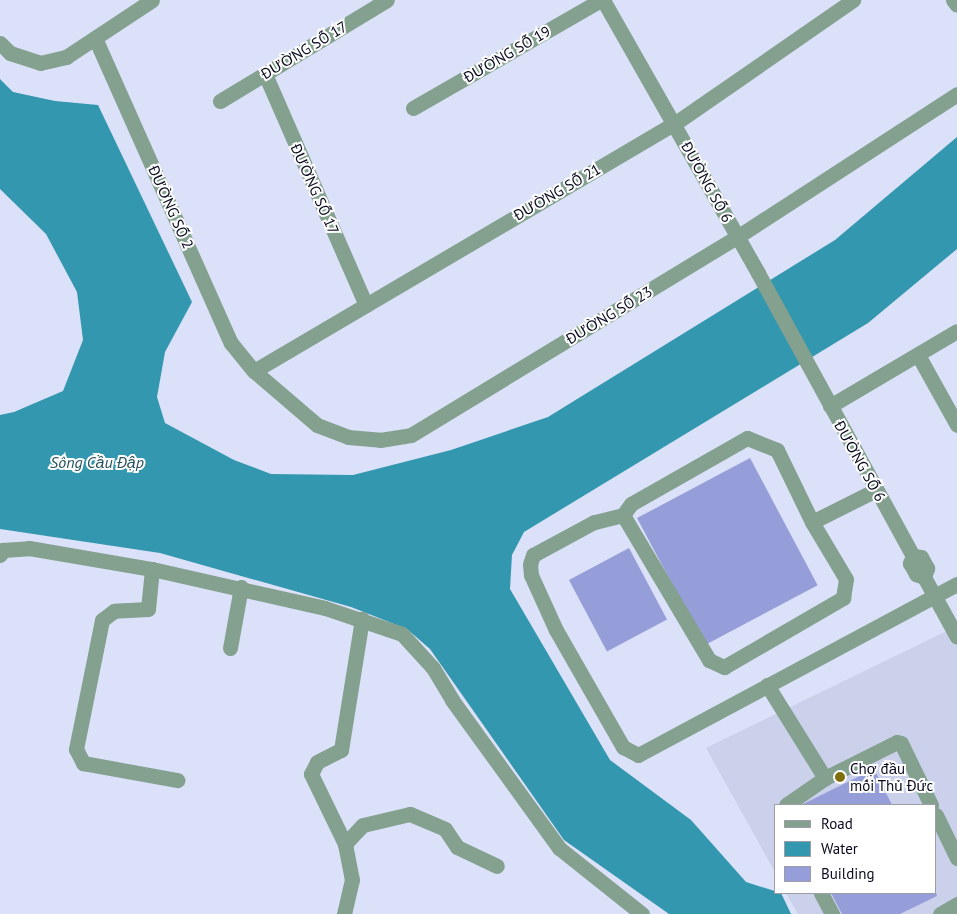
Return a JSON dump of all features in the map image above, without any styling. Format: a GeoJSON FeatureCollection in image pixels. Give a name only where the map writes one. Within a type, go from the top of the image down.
{"type":"FeatureCollection","features":[{"type":"Feature","properties":{"kind":"street"},"geometry":{"type":"LineString","coordinates":[[0,44],[10,53],[40,63],[66,57],[152,0]]}},
{"type":"Feature","properties":{"kind":"street","name":"ĐƯỜNG SỐ 17"},"geometry":{"type":"LineString","coordinates":[[220,101],[387,0]]}},
{"type":"Feature","properties":{"kind":"street","name":"ĐƯỜNG SỐ 19"},"geometry":{"type":"LineString","coordinates":[[413,108],[602,0]]}},
{"type":"Feature","properties":{"kind":"street","name":"ĐƯỜNG SỐ 6"},"geometry":{"type":"LineString","coordinates":[[602,0],[758,273],[807,366],[913,556],[921,557],[927,568],[924,577],[957,637]]}},
{"type":"Feature","properties":{"kind":"street","name":"ĐƯỜNG SỐ 21"},"geometry":{"type":"LineString","coordinates":[[254,371],[674,124],[853,0]]}},
{"type":"Feature","properties":{"kind":"street"},"geometry":{"type":"LineString","coordinates":[[953,0],[957,5]]}},
{"type":"Feature","properties":{"kind":"street","name":"ĐƯỜNG SỐ 2"},"geometry":{"type":"LineString","coordinates":[[96,38],[231,343],[254,371]]}},
{"type":"Feature","properties":{"kind":"street","name":"ĐƯỜNG SỐ 17"},"geometry":{"type":"LineString","coordinates":[[265,74],[366,305]]}},
{"type":"Feature","properties":{"kind":"street","name":"ĐƯỜNG SỐ 23"},"geometry":{"type":"LineString","coordinates":[[254,371],[317,425],[348,437],[380,440],[411,435],[737,237],[957,94]]}},
{"type":"Feature","properties":{"kind":"street"},"geometry":{"type":"LineString","coordinates":[[830,406],[957,331]]}},
{"type":"Feature","properties":{"kind":"street"},"geometry":{"type":"LineString","coordinates":[[918,355],[957,425]]}},
{"type":"Feature","properties":{"kind":"street"},"geometry":{"type":"LineString","coordinates":[[623,515],[709,660],[724,667],[843,598],[846,579],[812,522],[777,450],[747,438],[631,504],[623,515],[594,522],[533,555],[530,564],[531,575],[556,630],[623,747],[638,755],[933,594],[957,584]]}},
{"type":"Feature","properties":{"kind":"street"},"geometry":{"type":"LineString","coordinates":[[812,522],[876,490]]}},
{"type":"Feature","properties":{"kind":"street"},"geometry":{"type":"LineString","coordinates":[[0,555],[3,550],[29,548],[152,569],[241,587],[362,619],[402,634],[433,668],[452,700],[559,848],[642,914]]}},
{"type":"Feature","properties":{"kind":"street"},"geometry":{"type":"LineString","coordinates":[[152,569],[148,609],[114,612],[102,620],[76,749],[83,763],[177,780]]}},
{"type":"Feature","properties":{"kind":"street"},"geometry":{"type":"LineString","coordinates":[[230,648],[241,587]]}},
{"type":"Feature","properties":{"kind":"street"},"geometry":{"type":"LineString","coordinates":[[344,914],[352,880],[345,844],[311,774],[317,762],[341,750],[362,619]]}},
{"type":"Feature","properties":{"kind":"street"},"geometry":{"type":"LineString","coordinates":[[767,685],[825,778]]}},
{"type":"Feature","properties":{"kind":"street"},"geometry":{"type":"LineString","coordinates":[[787,804],[825,778],[897,742],[901,744],[931,804]]}},
{"type":"Feature","properties":{"kind":"street"},"geometry":{"type":"LineString","coordinates":[[345,844],[363,825],[410,814],[445,829],[457,846],[497,866]]}},
{"type":"Feature","properties":{"kind":"street"},"geometry":{"type":"LineString","coordinates":[[937,817],[957,858]]}},
{"type":"Feature","properties":{"kind":"street"},"geometry":{"type":"LineString","coordinates":[[822,894],[832,914]]}},
{"type":"Feature","properties":{"kind":"street"},"geometry":{"type":"LineString","coordinates":[[940,914],[957,904]]}},
{"type":"Feature","properties":{"kind":"shaded area","name":"Chợ đầu mối Thủ Đức"},"geometry":{"type":"Polygon","coordinates":[[[957,626],[957,914],[798,914],[787,894],[937,894],[937,804],[774,804],[774,870],[706,748],[957,626]]]}},
{"type":"Feature","properties":{"kind":"water","name":"Sông Cầu Đập"},"geometry":{"type":"Polygon","coordinates":[[[0,79],[13,92],[55,101],[98,105],[192,302],[165,352],[157,397],[165,423],[234,460],[271,474],[353,475],[451,450],[548,417],[835,240],[957,137],[957,249],[868,323],[524,532],[512,555],[510,589],[610,760],[691,820],[746,882],[774,891],[774,894],[781,894],[791,914],[669,914],[564,840],[430,649],[407,629],[351,607],[160,553],[0,529],[0,415],[14,412],[63,391],[83,340],[77,292],[46,234],[0,189],[0,79]]]}},
{"type":"Feature","properties":{"kind":"building"},"geometry":{"type":"Polygon","coordinates":[[[750,458],[818,585],[705,645],[637,518],[750,458]]]}},
{"type":"Feature","properties":{"kind":"building"},"geometry":{"type":"Polygon","coordinates":[[[629,548],[667,620],[607,651],[569,580],[629,548]]]}},
{"type":"Feature","properties":{"kind":"building"},"geometry":{"type":"Polygon","coordinates":[[[874,769],[892,804],[803,804],[874,769]]]}},
{"type":"Feature","properties":{"kind":"building"},"geometry":{"type":"Polygon","coordinates":[[[832,894],[936,894],[937,896],[900,914],[842,914],[832,894]]]}},
{"type":"Feature","properties":{"kind":"place","name":"Chợ đầu mối Thủ Đức"},"geometry":{"type":"Point","coordinates":[840,777]}}]}
